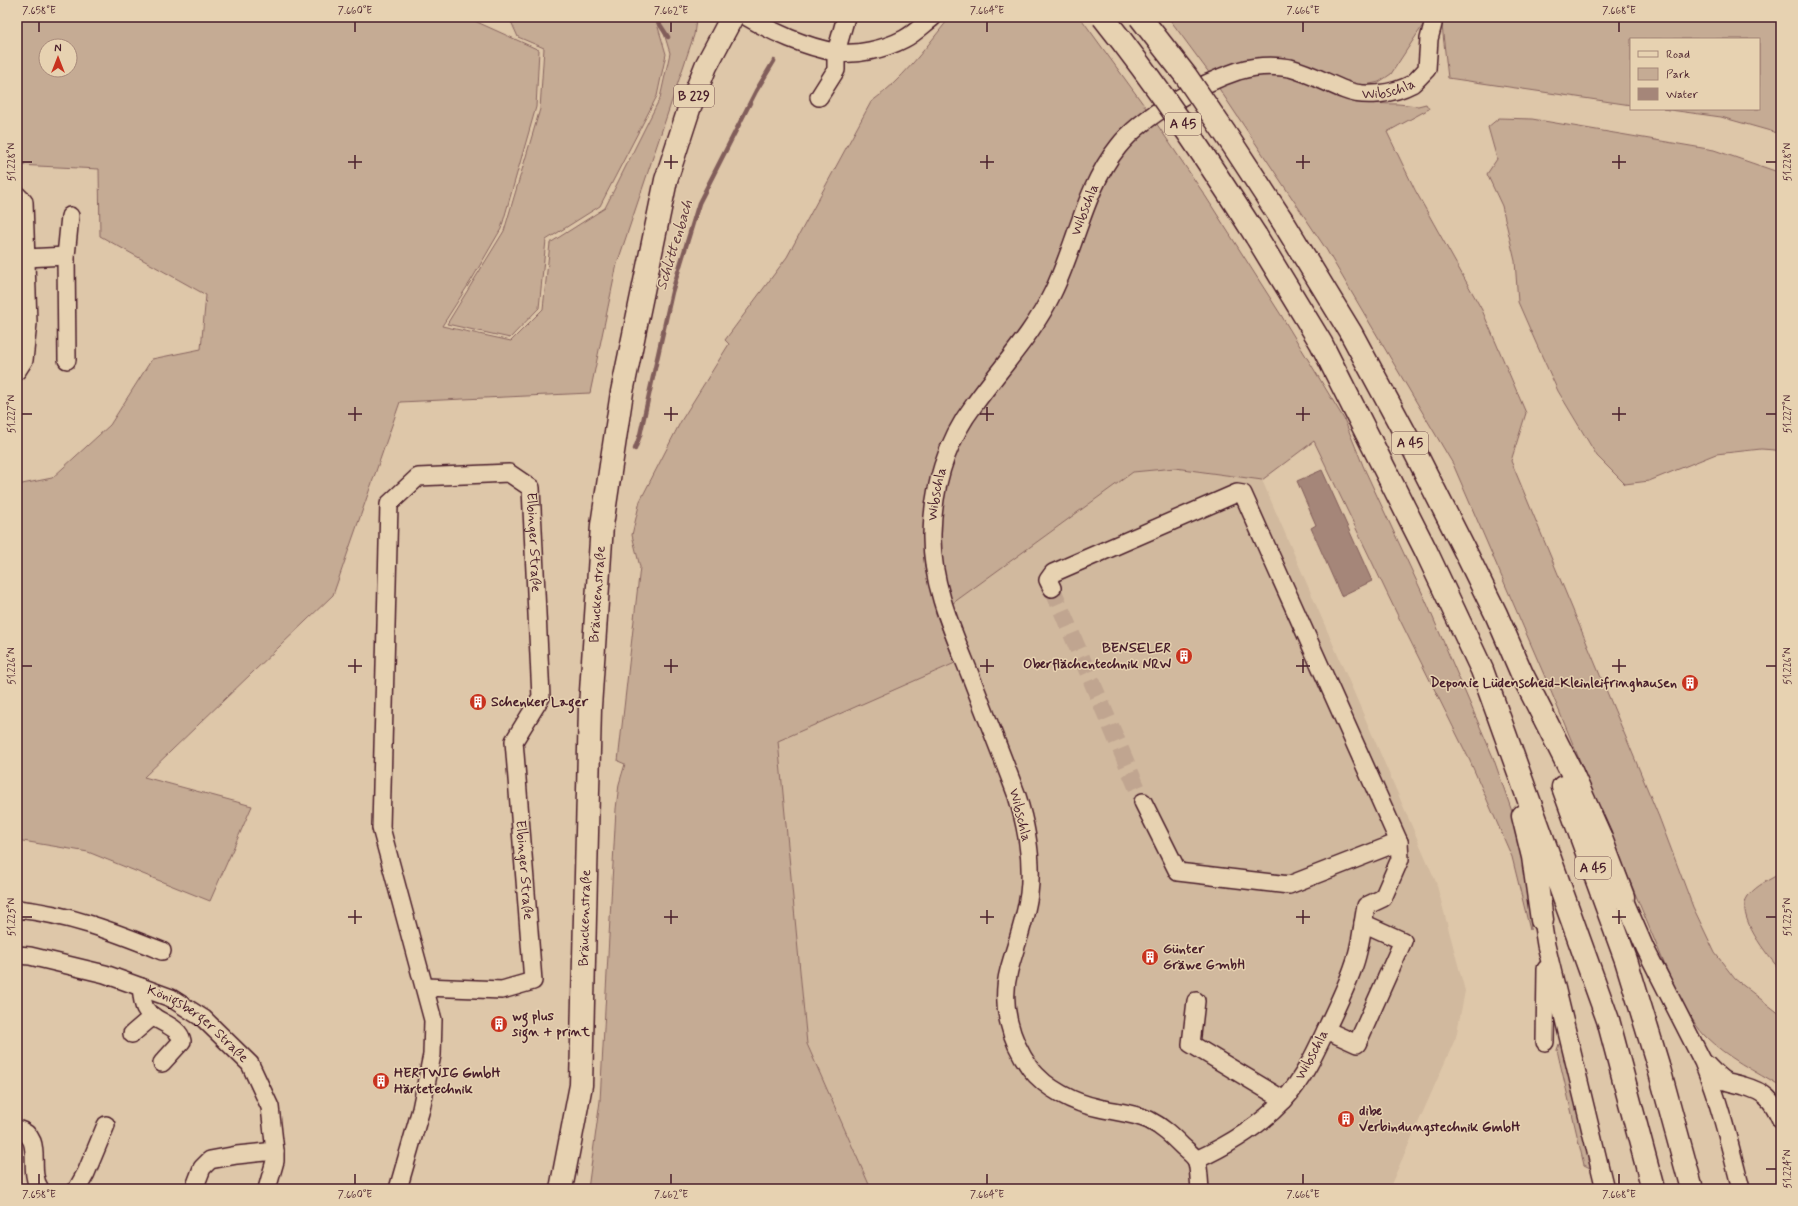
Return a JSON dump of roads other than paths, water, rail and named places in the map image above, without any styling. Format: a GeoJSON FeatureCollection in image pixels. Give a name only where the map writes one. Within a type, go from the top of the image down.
{"type":"FeatureCollection","features":[{"type":"Feature","properties":{"kind":"main road","name":"Bräuckenstraße"},"geometry":{"type":"LineString","coordinates":[[561,1189],[581,1085],[590,707],[602,525],[622,392],[666,180],[688,109],[706,66],[732,17]]}},
{"type":"Feature","properties":{"kind":"main road","name":"A 45"},"geometry":{"type":"LineString","coordinates":[[1103,17],[1136,58],[1177,115],[1256,236],[1320,343],[1447,592],[1490,688],[1608,1020],[1653,1189]]}},
{"type":"Feature","properties":{"kind":"main road","name":"A 45"},"geometry":{"type":"LineString","coordinates":[[1140,17],[1186,76],[1231,142],[1282,220],[1351,333],[1414,450],[1496,614],[1522,674],[1626,960],[1658,1065],[1692,1189]]}},
{"type":"Feature","properties":{"kind":"main road"},"geometry":{"type":"LineString","coordinates":[[1522,674],[1571,772],[1600,836],[1623,898]]}},
{"type":"Feature","properties":{"kind":"main road"},"geometry":{"type":"LineString","coordinates":[[1490,688],[1533,857],[1542,920]]}},
{"type":"Feature","properties":{"kind":"street"},"geometry":{"type":"LineString","coordinates":[[747,17],[762,26],[800,42],[836,52],[854,52],[881,48],[905,39],[933,17]]}},
{"type":"Feature","properties":{"kind":"street"},"geometry":{"type":"LineString","coordinates":[[820,97],[836,70],[836,52],[846,17]]}},
{"type":"Feature","properties":{"kind":"street","name":"Wibschla"},"geometry":{"type":"LineString","coordinates":[[1399,842],[1400,859],[1383,898],[1366,906],[1360,946],[1354,968],[1313,1058],[1296,1086],[1284,1100],[1261,1122],[1242,1136],[1196,1160],[1162,1127],[1149,1120],[1128,1113],[1099,1108],[1068,1098],[1053,1089],[1031,1069],[1014,1041],[1006,1008],[1006,989],[1009,971],[1024,924],[1029,895],[1031,873],[1025,822],[1017,796],[950,623],[937,579],[932,535],[936,492],[944,464],[958,429],[972,406],[1009,361],[1042,313],[1069,257],[1083,214],[1099,175],[1117,148],[1128,135],[1151,116],[1214,80],[1239,71],[1264,65],[1291,69],[1347,91],[1363,94],[1380,93],[1409,85],[1427,69],[1432,17]]}},
{"type":"Feature","properties":{"kind":"street"},"geometry":{"type":"LineString","coordinates":[[17,195],[24,202],[28,323],[24,360],[17,371]]}},
{"type":"Feature","properties":{"kind":"street"},"geometry":{"type":"LineString","coordinates":[[67,360],[66,256],[70,216]]}},
{"type":"Feature","properties":{"kind":"street"},"geometry":{"type":"LineString","coordinates":[[26,258],[66,256]]}},
{"type":"Feature","properties":{"kind":"street","name":"Elbinger Straße"},"geometry":{"type":"LineString","coordinates":[[398,1189],[421,1109],[432,1055],[433,1020],[380,828],[389,504],[418,477],[509,473],[531,488],[540,697],[514,741],[533,980],[502,990],[425,987]]}},
{"type":"Feature","properties":{"kind":"street"},"geometry":{"type":"LineString","coordinates":[[1052,588],[1048,580],[1053,574],[1237,493],[1243,494],[1399,842],[1289,885],[1178,872],[1143,802]]}},
{"type":"Feature","properties":{"kind":"street"},"geometry":{"type":"LineString","coordinates":[[1623,898],[1645,948],[1703,1062],[1719,1102],[1741,1189]]}},
{"type":"Feature","properties":{"kind":"street"},"geometry":{"type":"LineString","coordinates":[[17,909],[91,924],[162,951]]}},
{"type":"Feature","properties":{"kind":"street"},"geometry":{"type":"LineString","coordinates":[[1542,920],[1546,945],[1605,1189]]}},
{"type":"Feature","properties":{"kind":"street"},"geometry":{"type":"LineString","coordinates":[[1326,1030],[1357,1044],[1403,941],[1363,923]]}},
{"type":"Feature","properties":{"kind":"street"},"geometry":{"type":"LineString","coordinates":[[1545,1042],[1546,945]]}},
{"type":"Feature","properties":{"kind":"street","name":"Königsberger Straße"},"geometry":{"type":"LineString","coordinates":[[17,955],[30,956],[105,974],[141,986],[171,998],[204,1019],[250,1064],[270,1107],[275,1151],[267,1189]]}},
{"type":"Feature","properties":{"kind":"street"},"geometry":{"type":"LineString","coordinates":[[141,986],[146,1009],[153,1016],[164,1022],[181,1036],[182,1041],[162,1062]]}},
{"type":"Feature","properties":{"kind":"street"},"geometry":{"type":"LineString","coordinates":[[1196,1001],[1191,1044],[1284,1100]]}},
{"type":"Feature","properties":{"kind":"street"},"geometry":{"type":"LineString","coordinates":[[132,1034],[153,1016]]}},
{"type":"Feature","properties":{"kind":"street"},"geometry":{"type":"LineString","coordinates":[[1703,1062],[1726,1081],[1758,1091],[1768,1097],[1774,1104],[1781,1120]]}},
{"type":"Feature","properties":{"kind":"street"},"geometry":{"type":"LineString","coordinates":[[78,1189],[106,1125]]}},
{"type":"Feature","properties":{"kind":"street"},"geometry":{"type":"LineString","coordinates":[[17,1129],[29,1134],[34,1142],[34,1170],[36,1183],[40,1189]]}},
{"type":"Feature","properties":{"kind":"street"},"geometry":{"type":"LineString","coordinates":[[194,1189],[202,1168],[210,1160],[237,1155],[275,1151]]}},
{"type":"Feature","properties":{"kind":"street"},"geometry":{"type":"LineString","coordinates":[[1196,1160],[1200,1189]]}},
{"type":"Feature","properties":{"kind":"water"},"geometry":{"type":"Polygon","coordinates":[[[1322,470],[1372,581],[1341,596],[1311,528],[1316,525],[1297,481],[1322,470]]]}},
{"type":"Feature","properties":{"kind":"waterway"},"geometry":{"type":"LineString","coordinates":[[655,17],[668,37]]}},
{"type":"Feature","properties":{"kind":"waterway","name":"Schlittenbach"},"geometry":{"type":"LineString","coordinates":[[635,449],[640,435],[672,292],[699,203],[756,91],[774,61]]}},
{"type":"Feature","properties":{"kind":"tunnel"},"geometry":{"type":"LineString","coordinates":[[1052,588],[1143,802]]}},
{"type":"Feature","properties":{"kind":"place","name":"BENSELER Oberflächentechnik NRW"},"geometry":{"type":"Point","coordinates":[1184,656]}},
{"type":"Feature","properties":{"kind":"place","name":"Deponie Lüdenscheid-Kleinleifringhausen"},"geometry":{"type":"Point","coordinates":[1690,683]}},
{"type":"Feature","properties":{"kind":"place","name":"Schenker Lager"},"geometry":{"type":"Point","coordinates":[478,702]}},
{"type":"Feature","properties":{"kind":"place","name":"Günter Gräwe GmbH"},"geometry":{"type":"Point","coordinates":[1150,957]}},
{"type":"Feature","properties":{"kind":"place","name":"wg plus sign + print"},"geometry":{"type":"Point","coordinates":[499,1024]}},
{"type":"Feature","properties":{"kind":"place","name":"HERTWIG GmbH Härtetechnik"},"geometry":{"type":"Point","coordinates":[381,1081]}},
{"type":"Feature","properties":{"kind":"place","name":"dibe Verbindungstechnik GmbH"},"geometry":{"type":"Point","coordinates":[1346,1119]}}]}
